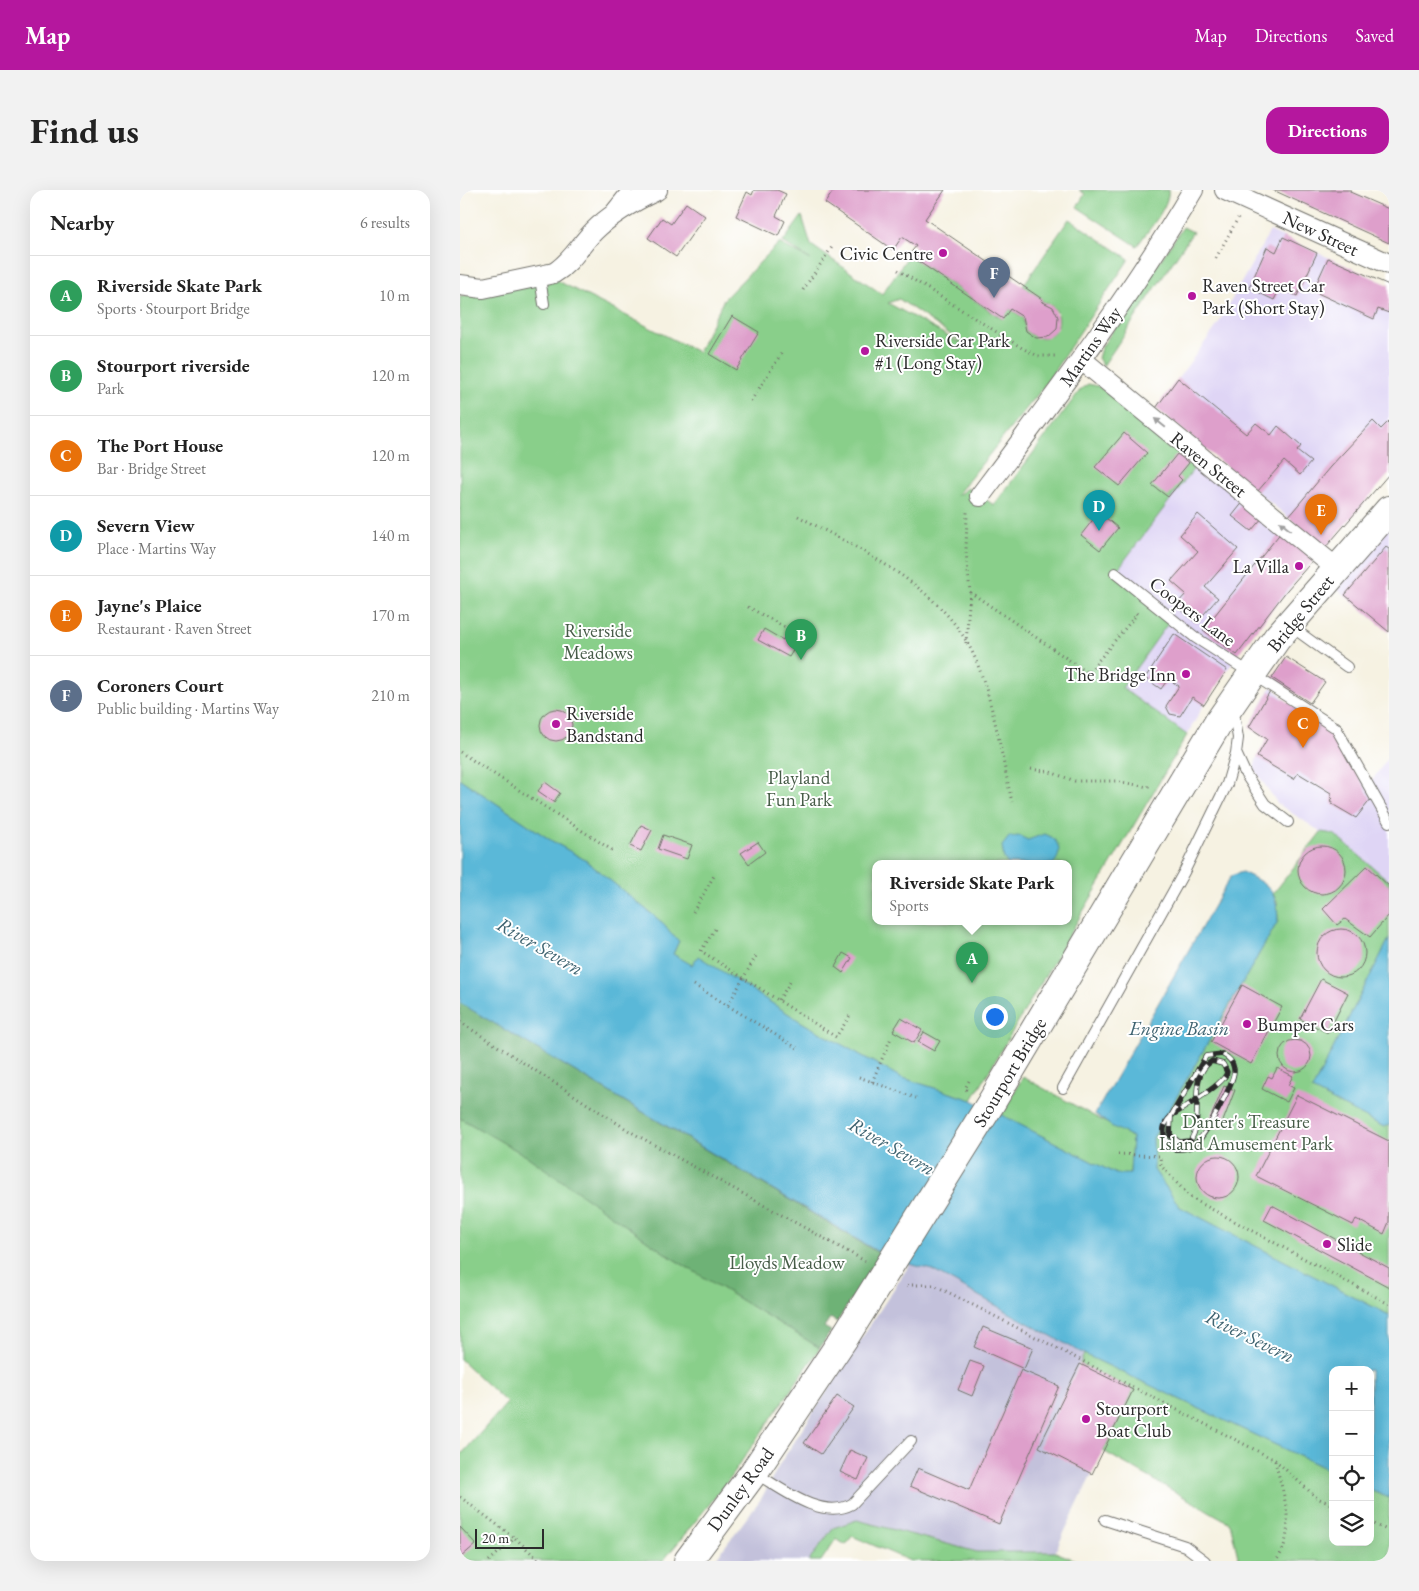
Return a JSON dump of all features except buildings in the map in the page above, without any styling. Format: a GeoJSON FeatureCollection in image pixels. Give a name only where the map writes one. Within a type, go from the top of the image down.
{"type":"FeatureCollection","features":[{"type":"Feature","properties":{"kind":"main road","name":"Bridge Street"},"geometry":{"type":"LineString","coordinates":[[1225,713],[1288,625],[1336,568],[1389,510]]}},
{"type":"Feature","properties":{"kind":"main road","name":"Stourport Bridge"},"geometry":{"type":"LineString","coordinates":[[792,1417],[846,1335],[991,1103],[1225,713]]}},
{"type":"Feature","properties":{"kind":"main road","name":"Dunley Road"},"geometry":{"type":"LineString","coordinates":[[688,1561],[792,1417]]}},
{"type":"Feature","properties":{"kind":"street"},"geometry":{"type":"LineString","coordinates":[[460,285],[483,288],[554,274],[564,267],[595,230],[640,198],[656,190]]}},
{"type":"Feature","properties":{"kind":"street","name":"Martins Way"},"geometry":{"type":"LineString","coordinates":[[974,503],[1082,360],[1174,222],[1193,190]]}},
{"type":"Feature","properties":{"kind":"street","name":"New Street"},"geometry":{"type":"LineString","coordinates":[[1225,190],[1389,264]]}},
{"type":"Feature","properties":{"kind":"street","name":"Raven Street"},"geometry":{"type":"LineString","coordinates":[[1082,360],[1336,568]]}},
{"type":"Feature","properties":{"kind":"lane"},"geometry":{"type":"LineString","coordinates":[[595,230],[627,190]]}},
{"type":"Feature","properties":{"kind":"lane"},"geometry":{"type":"LineString","coordinates":[[540,278],[544,304]]}},
{"type":"Feature","properties":{"kind":"lane","name":"Coopers Lane"},"geometry":{"type":"LineString","coordinates":[[1115,573],[1196,638],[1336,728],[1389,822]]}},
{"type":"Feature","properties":{"kind":"lane"},"geometry":{"type":"LineString","coordinates":[[1288,625],[1347,667]]}},
{"type":"Feature","properties":{"kind":"lane"},"geometry":{"type":"LineString","coordinates":[[1063,1088],[1184,872],[1227,784],[1236,753],[1238,738],[1225,713]]}},
{"type":"Feature","properties":{"kind":"lane"},"geometry":{"type":"LineString","coordinates":[[1236,753],[1246,775],[1265,804],[1288,822]]}},
{"type":"Feature","properties":{"kind":"lane"},"geometry":{"type":"LineString","coordinates":[[754,1472],[801,1500],[829,1510],[842,1509],[852,1504],[911,1441]]}},
{"type":"Feature","properties":{"kind":"lane"},"geometry":{"type":"LineString","coordinates":[[1105,1520],[1185,1546],[1206,1561]]}},
{"type":"Feature","properties":{"kind":"path"},"geometry":{"type":"LineString","coordinates":[[1216,258],[1246,199]]}},
{"type":"Feature","properties":{"kind":"path"},"geometry":{"type":"LineString","coordinates":[[803,290],[832,247]]}},
{"type":"Feature","properties":{"kind":"path"},"geometry":{"type":"LineString","coordinates":[[898,270],[1031,353],[1044,357],[1066,353],[1082,360]]}},
{"type":"Feature","properties":{"kind":"path"},"geometry":{"type":"LineString","coordinates":[[751,401],[782,351]]}},
{"type":"Feature","properties":{"kind":"path"},"geometry":{"type":"LineString","coordinates":[[966,644],[970,592],[966,552],[974,503]]}},
{"type":"Feature","properties":{"kind":"path"},"geometry":{"type":"LineString","coordinates":[[798,516],[854,546],[902,576],[940,609],[957,627],[975,658],[992,713],[1012,802]]}},
{"type":"Feature","properties":{"kind":"path"},"geometry":{"type":"LineString","coordinates":[[970,592],[1088,674],[1137,614],[1134,610]]}},
{"type":"Feature","properties":{"kind":"path"},"geometry":{"type":"LineString","coordinates":[[748,607],[805,638]]}},
{"type":"Feature","properties":{"kind":"path"},"geometry":{"type":"LineString","coordinates":[[460,752],[615,852]]}},
{"type":"Feature","properties":{"kind":"path"},"geometry":{"type":"LineString","coordinates":[[1031,770],[1050,772],[1075,780],[1116,780],[1148,788]]}},
{"type":"Feature","properties":{"kind":"path"},"geometry":{"type":"LineString","coordinates":[[693,912],[715,874]]}},
{"type":"Feature","properties":{"kind":"path"},"geometry":{"type":"LineString","coordinates":[[715,929],[701,951],[836,1037],[851,1014]]}},
{"type":"Feature","properties":{"kind":"path"},"geometry":{"type":"LineString","coordinates":[[728,1005],[756,956]]}},
{"type":"Feature","properties":{"kind":"path"},"geometry":{"type":"LineString","coordinates":[[778,1000],[792,979]]}},
{"type":"Feature","properties":{"kind":"path"},"geometry":{"type":"LineString","coordinates":[[694,985],[797,1048]]}},
{"type":"Feature","properties":{"kind":"path"},"geometry":{"type":"LineString","coordinates":[[460,1022],[630,1132],[866,1261]]}},
{"type":"Feature","properties":{"kind":"path"},"geometry":{"type":"LineString","coordinates":[[872,1082],[891,1038]]}},
{"type":"Feature","properties":{"kind":"path"},"geometry":{"type":"LineString","coordinates":[[859,1076],[916,1098]]}},
{"type":"Feature","properties":{"kind":"path"},"geometry":{"type":"LineString","coordinates":[[965,1089],[969,1081]]}},
{"type":"Feature","properties":{"kind":"path"},"geometry":{"type":"LineString","coordinates":[[1118,1154],[1160,1156],[1161,1166],[1191,1198],[1389,1304]]}},
{"type":"Feature","properties":{"kind":"path"},"geometry":{"type":"LineString","coordinates":[[900,1280],[908,1285],[934,1285],[1275,1460],[1317,1498],[1329,1503]]}},
{"type":"Feature","properties":{"kind":"path"},"geometry":{"type":"LineString","coordinates":[[1275,1460],[1288,1520],[1287,1540],[1276,1561]]}},
{"type":"Feature","properties":{"kind":"path"},"geometry":{"type":"LineString","coordinates":[[460,1497],[514,1538],[540,1561]]}},
{"type":"Feature","properties":{"kind":"path"},"geometry":{"type":"LineString","coordinates":[[1374,1524],[1389,1531]]}},
{"type":"Feature","properties":{"kind":"path"},"geometry":{"type":"LineString","coordinates":[[489,1561],[514,1538]]}},
{"type":"Feature","properties":{"kind":"shaded area"},"geometry":{"type":"Polygon","coordinates":[[[1270,231],[1389,285],[1389,474],[1325,548],[1156,408],[1217,326],[1270,231]]]}},
{"type":"Feature","properties":{"kind":"shaded area"},"geometry":{"type":"Polygon","coordinates":[[[1198,463],[1315,558],[1246,642],[1204,705],[1187,735],[1122,688],[1171,619],[1115,573],[1198,463]]]}},
{"type":"Feature","properties":{"kind":"shaded area"},"geometry":{"type":"Polygon","coordinates":[[[1389,510],[1389,632],[1326,580],[1389,510]]]}},
{"type":"Feature","properties":{"kind":"shaded area"},"geometry":{"type":"Polygon","coordinates":[[[1272,686],[1369,785],[1389,756],[1389,881],[1334,834],[1321,832],[1278,804],[1254,769],[1257,757],[1267,739],[1249,727],[1272,686]]]}},
{"type":"Feature","properties":{"kind":"shaded area"},"geometry":{"type":"Polygon","coordinates":[[[910,1264],[932,1270],[1084,1354],[1039,1447],[1092,1474],[1055,1552],[977,1552],[857,1520],[833,1528],[809,1561],[714,1561],[761,1499],[781,1462],[910,1264]]]}},
{"type":"Feature","properties":{"kind":"green space"},"geometry":{"type":"Polygon","coordinates":[[[1079,190],[1168,190],[1168,196],[1162,211],[1137,246],[1077,207],[1085,194],[1079,190]]]}},
{"type":"Feature","properties":{"kind":"green space"},"geometry":{"type":"Polygon","coordinates":[[[802,216],[811,245],[882,294],[909,255],[1002,319],[1010,309],[1023,317],[1026,331],[1035,337],[1044,337],[1051,334],[1056,328],[1059,321],[1057,313],[1052,306],[1041,301],[1042,299],[1023,286],[1069,219],[1129,259],[1042,389],[956,496],[968,488],[994,505],[1081,389],[1088,384],[1098,386],[1198,463],[1115,573],[1171,619],[1122,688],[1187,735],[972,1100],[900,1077],[803,1023],[698,957],[692,966],[673,954],[679,941],[664,924],[585,860],[552,841],[460,779],[460,297],[528,285],[546,275],[698,352],[724,299],[779,243],[811,260],[783,242],[802,216]],[[899,299],[888,303],[964,345],[899,299]]]}},
{"type":"Feature","properties":{"kind":"green space"},"geometry":{"type":"Polygon","coordinates":[[[1183,227],[1193,232],[1103,366],[1098,358],[1101,348],[1183,227]]]}},
{"type":"Feature","properties":{"kind":"green space","name":"Danter's Treasure Island Amusement Park"},"geometry":{"type":"Polygon","coordinates":[[[1321,832],[1334,834],[1389,881],[1389,939],[1312,1090],[1384,1127],[1389,1125],[1389,1315],[1180,1207],[1154,1170],[1153,1138],[1278,921],[1277,901],[1273,894],[1321,832]]]}},
{"type":"Feature","properties":{"kind":"green space","name":"Lloyds Meadow"},"geometry":{"type":"Polygon","coordinates":[[[460,1003],[880,1254],[837,1322],[830,1318],[824,1327],[831,1331],[820,1348],[672,1258],[528,1157],[460,1118],[460,1003]]]}},
{"type":"Feature","properties":{"kind":"green space"},"geometry":{"type":"Polygon","coordinates":[[[1023,1077],[1132,1137],[1130,1174],[1116,1174],[1001,1115],[1023,1077]]]}},
{"type":"Feature","properties":{"kind":"green space"},"geometry":{"type":"Polygon","coordinates":[[[460,1118],[528,1156],[672,1258],[820,1348],[725,1485],[663,1561],[460,1561],[460,1456],[507,1403],[460,1359],[460,1118]]]}},
{"type":"Feature","properties":{"kind":"green space"},"geometry":{"type":"Polygon","coordinates":[[[1084,1354],[1329,1470],[1329,1546],[1374,1546],[1374,1492],[1389,1498],[1389,1561],[1239,1561],[1230,1523],[1103,1451],[1133,1390],[1080,1364],[1084,1354]]]}},
{"type":"Feature","properties":{"kind":"green space"},"geometry":{"type":"Polygon","coordinates":[[[857,1520],[977,1552],[1055,1552],[1078,1561],[910,1561],[852,1536],[846,1545],[836,1539],[821,1561],[809,1561],[833,1528],[857,1520]]]}},
{"type":"Feature","properties":{"kind":"water"},"geometry":{"type":"Polygon","coordinates":[[[460,779],[552,841],[585,860],[664,924],[679,941],[673,954],[692,965],[698,956],[803,1023],[900,1077],[972,1100],[1116,1174],[1130,1174],[1132,1137],[1111,1126],[1095,1114],[1231,876],[1242,872],[1259,881],[1273,895],[1276,902],[1278,921],[1153,1138],[1154,1170],[1180,1207],[1389,1315],[1389,1498],[1374,1492],[1374,1366],[1329,1366],[1329,1470],[1084,1354],[932,1270],[891,1259],[460,1003],[460,779]]]}},
{"type":"Feature","properties":{"kind":"water"},"geometry":{"type":"Polygon","coordinates":[[[1044,834],[1049,836],[1058,846],[1059,851],[1056,860],[1005,860],[1002,846],[1009,837],[1019,836],[1028,840],[1044,834]]]}},
{"type":"Feature","properties":{"kind":"water"},"geometry":{"type":"Polygon","coordinates":[[[1389,939],[1389,1125],[1384,1127],[1312,1090],[1389,939]]]}},
{"type":"Feature","properties":{"kind":"railway"},"geometry":{"type":"LineString","coordinates":[[1171,1116],[1170,1135],[1179,1142],[1190,1141],[1196,1121],[1197,1110],[1197,1099],[1197,1088],[1199,1077],[1204,1068],[1212,1061],[1223,1064],[1227,1072],[1225,1077],[1220,1082],[1204,1094],[1195,1101],[1171,1116],[1165,1125],[1165,1139],[1175,1149],[1183,1149],[1194,1145],[1212,1121],[1230,1085],[1234,1069],[1233,1064],[1226,1056],[1222,1054],[1206,1056],[1171,1116]]}},
{"type":"Feature","properties":{"kind":"place","name":"Civic Centre"},"geometry":{"type":"Point","coordinates":[943,253]}},
{"type":"Feature","properties":{"kind":"place","name":"Raven Street Car Park (Short Stay)"},"geometry":{"type":"Point","coordinates":[1192,296]}},
{"type":"Feature","properties":{"kind":"place","name":"Coroners Court"},"geometry":{"type":"Point","coordinates":[994,298]}},
{"type":"Feature","properties":{"kind":"place","name":"Riverside Car Park #1 (Long Stay)"},"geometry":{"type":"Point","coordinates":[865,351]}},
{"type":"Feature","properties":{"kind":"place","name":"Severn View"},"geometry":{"type":"Point","coordinates":[1099,531]}},
{"type":"Feature","properties":{"kind":"place","name":"Jayne's Plaice"},"geometry":{"type":"Point","coordinates":[1321,535]}},
{"type":"Feature","properties":{"kind":"place","name":"La Villa"},"geometry":{"type":"Point","coordinates":[1299,566]}},
{"type":"Feature","properties":{"kind":"place","name":"Stourport riverside"},"geometry":{"type":"Point","coordinates":[801,660]}},
{"type":"Feature","properties":{"kind":"place","name":"The Bridge Inn"},"geometry":{"type":"Point","coordinates":[1186,674]}},
{"type":"Feature","properties":{"kind":"place","name":"Riverside Bandstand"},"geometry":{"type":"Point","coordinates":[556,724]}},
{"type":"Feature","properties":{"kind":"place","name":"The Port House"},"geometry":{"type":"Point","coordinates":[1303,748]}},
{"type":"Feature","properties":{"kind":"place","name":"Riverside Skate Park"},"geometry":{"type":"Point","coordinates":[972,983]}},
{"type":"Feature","properties":{"kind":"place","name":"Bumper Cars"},"geometry":{"type":"Point","coordinates":[1247,1024]}},
{"type":"Feature","properties":{"kind":"place","name":"Slide"},"geometry":{"type":"Point","coordinates":[1327,1244]}},
{"type":"Feature","properties":{"kind":"place","name":"Stourport Boat Club"},"geometry":{"type":"Point","coordinates":[1086,1419]}},
{"type":"Feature","properties":{"kind":"park label","name":"Riverside Meadows"},"geometry":{"type":"Point","coordinates":[598,641]}},
{"type":"Feature","properties":{"kind":"park label","name":"Playland Fun Park"},"geometry":{"type":"Point","coordinates":[799,788]}},
{"type":"Feature","properties":{"kind":"water label","name":"River Severn"},"geometry":{"type":"Point","coordinates":[540,946]}},
{"type":"Feature","properties":{"kind":"water label","name":"Engine Basin"},"geometry":{"type":"Point","coordinates":[1179,1028]}},
{"type":"Feature","properties":{"kind":"water label","name":"River Severn"},"geometry":{"type":"Point","coordinates":[892,1146]}},
{"type":"Feature","properties":{"kind":"water label","name":"River Severn"},"geometry":{"type":"Point","coordinates":[1250,1336]}}]}
